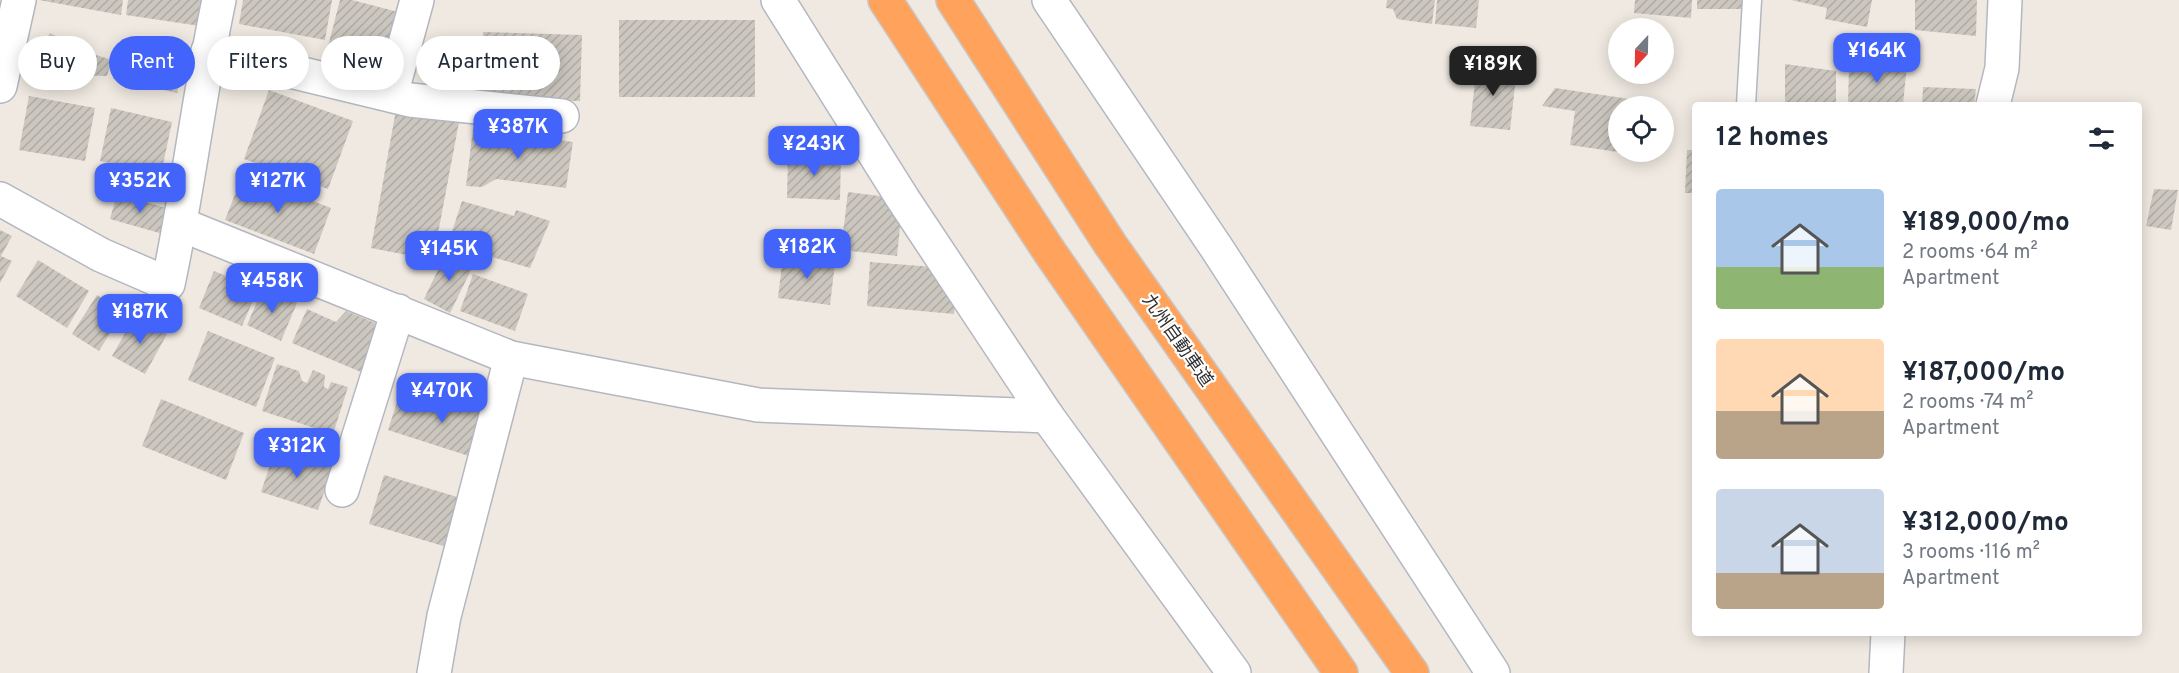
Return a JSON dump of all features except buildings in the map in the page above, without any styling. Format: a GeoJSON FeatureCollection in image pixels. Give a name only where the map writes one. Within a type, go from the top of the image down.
{"type":"FeatureCollection","features":[{"type":"Feature","properties":{"kind":"highway"},"geometry":{"type":"LineString","coordinates":[[885,0],[1049,251],[1341,673]]}},
{"type":"Feature","properties":{"kind":"highway","name":"九州自動車道"},"geometry":{"type":"LineString","coordinates":[[953,0],[1110,244],[1412,673]]}},
{"type":"Feature","properties":{"kind":"street"},"geometry":{"type":"LineString","coordinates":[[0,86],[19,0]]}},
{"type":"Feature","properties":{"kind":"street"},"geometry":{"type":"LineString","coordinates":[[211,36],[219,0]]}},
{"type":"Feature","properties":{"kind":"street"},"geometry":{"type":"LineString","coordinates":[[391,95],[417,0]]}},
{"type":"Feature","properties":{"kind":"street"},"geometry":{"type":"LineString","coordinates":[[778,0],[903,199],[1047,416],[1234,673]]}},
{"type":"Feature","properties":{"kind":"street"},"geometry":{"type":"LineString","coordinates":[[1049,0],[1222,257],[1493,673]]}},
{"type":"Feature","properties":{"kind":"street"},"geometry":{"type":"LineString","coordinates":[[1994,102],[2002,68],[2005,0]]}},
{"type":"Feature","properties":{"kind":"street"},"geometry":{"type":"LineString","coordinates":[[0,199],[101,255],[168,284],[207,57]]}},
{"type":"Feature","properties":{"kind":"street"},"geometry":{"type":"LineString","coordinates":[[309,75],[410,100],[562,116]]}},
{"type":"Feature","properties":{"kind":"street"},"geometry":{"type":"LineString","coordinates":[[180,224],[511,358],[758,405],[1047,416]]}},
{"type":"Feature","properties":{"kind":"street"},"geometry":{"type":"LineString","coordinates":[[342,490],[398,311]]}},
{"type":"Feature","properties":{"kind":"street"},"geometry":{"type":"LineString","coordinates":[[434,673],[444,616],[511,358]]}},
{"type":"Feature","properties":{"kind":"street"},"geometry":{"type":"LineString","coordinates":[[1886,673],[1888,636]]}},
{"type":"Feature","properties":{"kind":"lane"},"geometry":{"type":"LineString","coordinates":[[1746,102],[1752,0]]}}]}
